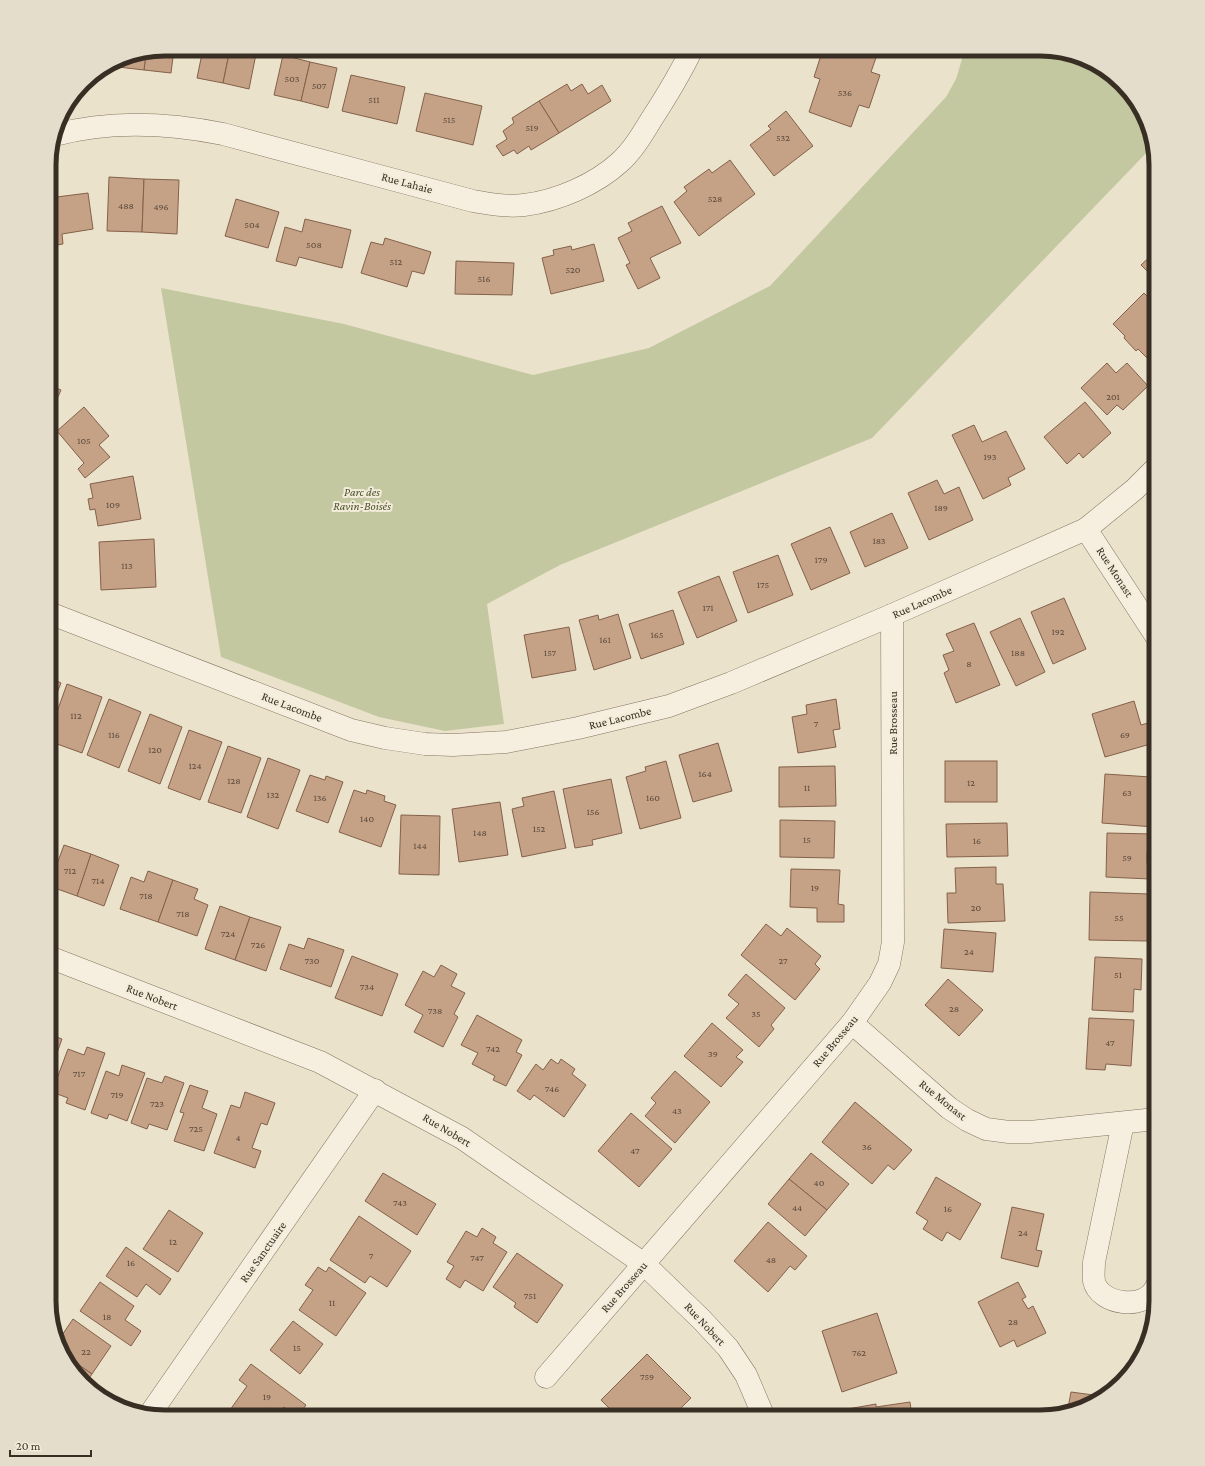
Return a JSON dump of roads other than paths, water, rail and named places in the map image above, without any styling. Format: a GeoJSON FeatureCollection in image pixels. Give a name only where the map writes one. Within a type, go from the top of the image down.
{"type":"FeatureCollection","features":[{"type":"Feature","properties":{"kind":"street","name":"Rue Lahaie"},"geometry":{"type":"LineString","coordinates":[[61,135],[94,127],[162,125],[189,127],[223,134],[473,201],[499,205],[524,205],[573,191],[599,178],[621,162],[638,142],[677,80],[689,56]]}},
{"type":"Feature","properties":{"kind":"street","name":"Rue Lacombe"},"geometry":{"type":"LineString","coordinates":[[56,616],[351,730],[385,738],[425,744],[453,745],[506,742],[535,737],[669,706],[731,683],[892,615],[1086,529],[1135,489],[1149,475]]}},
{"type":"Feature","properties":{"kind":"street","name":"Rue Monast"},"geometry":{"type":"LineString","coordinates":[[1086,529],[1149,625]]}},
{"type":"Feature","properties":{"kind":"street","name":"Rue Brosseau"},"geometry":{"type":"LineString","coordinates":[[546,1377],[852,1023],[880,983],[889,964],[893,942],[892,615]]}},
{"type":"Feature","properties":{"kind":"street","name":"Rue Nobert"},"geometry":{"type":"LineString","coordinates":[[56,960],[320,1062],[375,1090],[462,1138],[644,1264],[701,1319],[728,1348],[746,1375],[761,1410]]}},
{"type":"Feature","properties":{"kind":"street","name":"Rue Monast"},"geometry":{"type":"LineString","coordinates":[[852,1023],[949,1108],[967,1120],[986,1129],[1009,1132],[1030,1132],[1149,1120]]}},
{"type":"Feature","properties":{"kind":"street","name":"Rue Sanctuaire"},"geometry":{"type":"LineString","coordinates":[[153,1409],[375,1090]]}},
{"type":"Feature","properties":{"kind":"street"},"geometry":{"type":"LineString","coordinates":[[1123,1123],[1094,1262],[1094,1282],[1101,1292],[1115,1301],[1130,1304],[1145,1299],[1149,1296]]}},
{"type":"Feature","properties":{"kind":"park label","name":"Parc des Ravin-Boisés"},"geometry":{"type":"Point","coordinates":[362,499]}}]}
